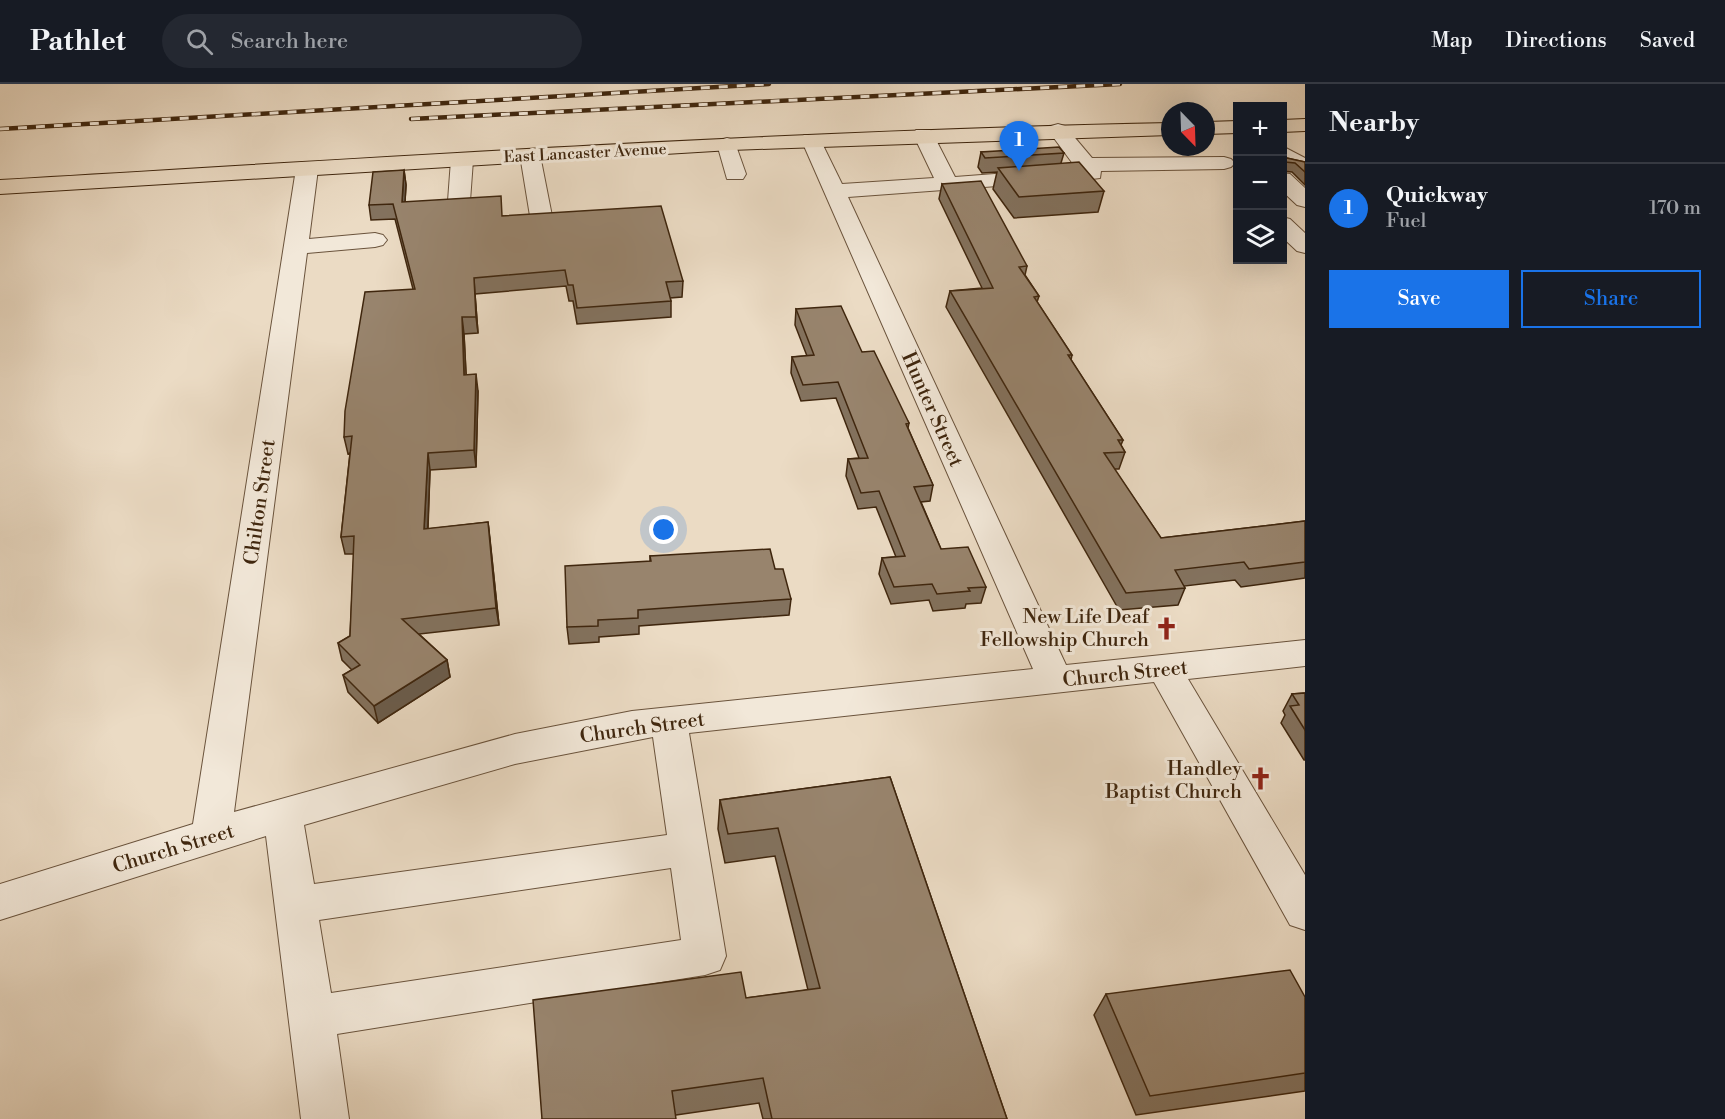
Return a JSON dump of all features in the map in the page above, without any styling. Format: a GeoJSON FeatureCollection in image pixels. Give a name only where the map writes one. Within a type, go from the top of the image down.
{"type":"FeatureCollection","features":[{"type":"Feature","properties":{"kind":"main road"},"geometry":{"type":"LineString","coordinates":[[1287,126],[1305,124]]}},
{"type":"Feature","properties":{"kind":"main road"},"geometry":{"type":"LineString","coordinates":[[1215,128],[1233,127]]}},
{"type":"Feature","properties":{"kind":"main road","name":"East Lancaster Avenue"},"geometry":{"type":"LineString","coordinates":[[0,187],[811,139],[1058,130],[1161,129]]}},
{"type":"Feature","properties":{"kind":"street"},"geometry":{"type":"LineString","coordinates":[[834,191],[1092,173],[1058,130]]}},
{"type":"Feature","properties":{"kind":"street"},"geometry":{"type":"LineString","coordinates":[[1119,130],[1146,165]]}},
{"type":"Feature","properties":{"kind":"street"},"geometry":{"type":"LineString","coordinates":[[923,134],[948,184]]}},
{"type":"Feature","properties":{"kind":"street","name":"Hunter Street"},"geometry":{"type":"LineString","coordinates":[[811,139],[1055,680]]}},
{"type":"Feature","properties":{"kind":"street"},"geometry":{"type":"LineString","coordinates":[[727,144],[735,174]]}},
{"type":"Feature","properties":{"kind":"street"},"geometry":{"type":"LineString","coordinates":[[1215,154],[1231,170]]}},
{"type":"Feature","properties":{"kind":"street"},"geometry":{"type":"LineString","coordinates":[[530,155],[541,216]]}},
{"type":"Feature","properties":{"kind":"street"},"geometry":{"type":"LineString","coordinates":[[459,201],[462,159]]}},
{"type":"Feature","properties":{"kind":"street"},"geometry":{"type":"LineString","coordinates":[[1085,165],[1146,165],[1231,170]]}},
{"type":"Feature","properties":{"kind":"street"},"geometry":{"type":"LineString","coordinates":[[1288,165],[1305,200]]}},
{"type":"Feature","properties":{"kind":"street","name":"Chilton Street"},"geometry":{"type":"LineString","coordinates":[[211,835],[307,169]]}},
{"type":"Feature","properties":{"kind":"street"},"geometry":{"type":"LineString","coordinates":[[1287,210],[1305,210]]}},
{"type":"Feature","properties":{"kind":"street"},"geometry":{"type":"LineString","coordinates":[[1287,229],[1305,246]]}},
{"type":"Feature","properties":{"kind":"street"},"geometry":{"type":"LineString","coordinates":[[296,247],[375,240]]}},
{"type":"Feature","properties":{"kind":"street","name":"Church Street"},"geometry":{"type":"LineString","coordinates":[[0,902],[211,835],[514,749],[632,724],[1305,653]]}},
{"type":"Feature","properties":{"kind":"street"},"geometry":{"type":"LineString","coordinates":[[1164,669],[1305,912]]}},
{"type":"Feature","properties":{"kind":"street"},"geometry":{"type":"LineString","coordinates":[[313,1017],[705,956],[669,721]]}},
{"type":"Feature","properties":{"kind":"street"},"geometry":{"type":"LineString","coordinates":[[283,815],[313,1017],[325,1119]]}},
{"type":"Feature","properties":{"kind":"street"},"geometry":{"type":"LineString","coordinates":[[296,906],[688,849]]}},
{"type":"Feature","properties":{"kind":"building"},"geometry":{"type":"Polygon","coordinates":[[[1059,147],[1064,153],[985,158],[981,152],[1059,147]]]}},
{"type":"Feature","properties":{"kind":"building"},"geometry":{"type":"Polygon","coordinates":[[[1287,158],[1305,162],[1305,172],[1295,163],[1287,162],[1287,158]]]}},
{"type":"Feature","properties":{"kind":"building"},"geometry":{"type":"Polygon","coordinates":[[[1079,162],[1104,191],[1019,197],[998,168],[1079,162]]]}},
{"type":"Feature","properties":{"kind":"building"},"geometry":{"type":"Polygon","coordinates":[[[404,170],[402,202],[501,196],[502,216],[661,206],[683,281],[666,282],[671,301],[577,308],[573,285],[568,285],[565,270],[474,278],[476,317],[462,317],[464,375],[476,374],[474,450],[428,453],[424,529],[488,522],[496,608],[402,619],[447,660],[374,706],[343,675],[360,665],[338,643],[350,636],[354,536],[341,537],[352,436],[344,437],[345,411],[365,292],[415,289],[393,204],[369,205],[373,172],[404,170]]]}},
{"type":"Feature","properties":{"kind":"building"},"geometry":{"type":"Polygon","coordinates":[[[981,181],[1027,266],[1019,267],[1039,296],[1034,297],[1123,440],[1118,440],[1125,452],[1104,453],[1161,538],[1305,521],[1305,562],[1249,569],[1244,562],[1175,570],[1185,588],[1126,593],[950,291],[993,288],[942,184],[981,181]]]}},
{"type":"Feature","properties":{"kind":"building"},"geometry":{"type":"Polygon","coordinates":[[[841,306],[862,352],[874,351],[909,423],[906,424],[933,485],[914,487],[941,549],[968,547],[986,587],[937,594],[932,584],[894,587],[882,558],[905,556],[879,491],[861,493],[848,459],[868,458],[838,382],[803,385],[792,357],[814,355],[796,309],[841,306]]]}},
{"type":"Feature","properties":{"kind":"building"},"geometry":{"type":"Polygon","coordinates":[[[770,549],[775,569],[783,569],[791,599],[638,610],[638,618],[598,620],[598,626],[567,627],[565,566],[651,561],[650,556],[770,549]]]}},
{"type":"Feature","properties":{"kind":"building"},"geometry":{"type":"Polygon","coordinates":[[[1305,693],[1305,730],[1290,706],[1299,705],[1292,694],[1305,693]]]}},
{"type":"Feature","properties":{"kind":"building"},"geometry":{"type":"Polygon","coordinates":[[[890,777],[1007,1119],[772,1119],[763,1078],[672,1091],[676,1119],[542,1119],[533,1000],[741,972],[746,998],[820,988],[778,828],[728,834],[720,800],[890,777]]]}},
{"type":"Feature","properties":{"kind":"building"},"geometry":{"type":"Polygon","coordinates":[[[1290,970],[1305,997],[1305,1073],[1150,1096],[1106,994],[1290,970]]]}},
{"type":"Feature","properties":{"kind":"railway"},"geometry":{"type":"LineString","coordinates":[[0,129],[769,84]]}},
{"type":"Feature","properties":{"kind":"railway"},"geometry":{"type":"LineString","coordinates":[[411,119],[1120,84]]}},
{"type":"Feature","properties":{"kind":"place","name":"Quickway"},"geometry":{"type":"Point","coordinates":[1019,171]}},
{"type":"Feature","properties":{"kind":"place","name":"New Life Deaf Fellowship Church"},"geometry":{"type":"Point","coordinates":[1167,628]}},
{"type":"Feature","properties":{"kind":"place","name":"Handley Baptist Church"},"geometry":{"type":"Point","coordinates":[1260,779]}}]}
